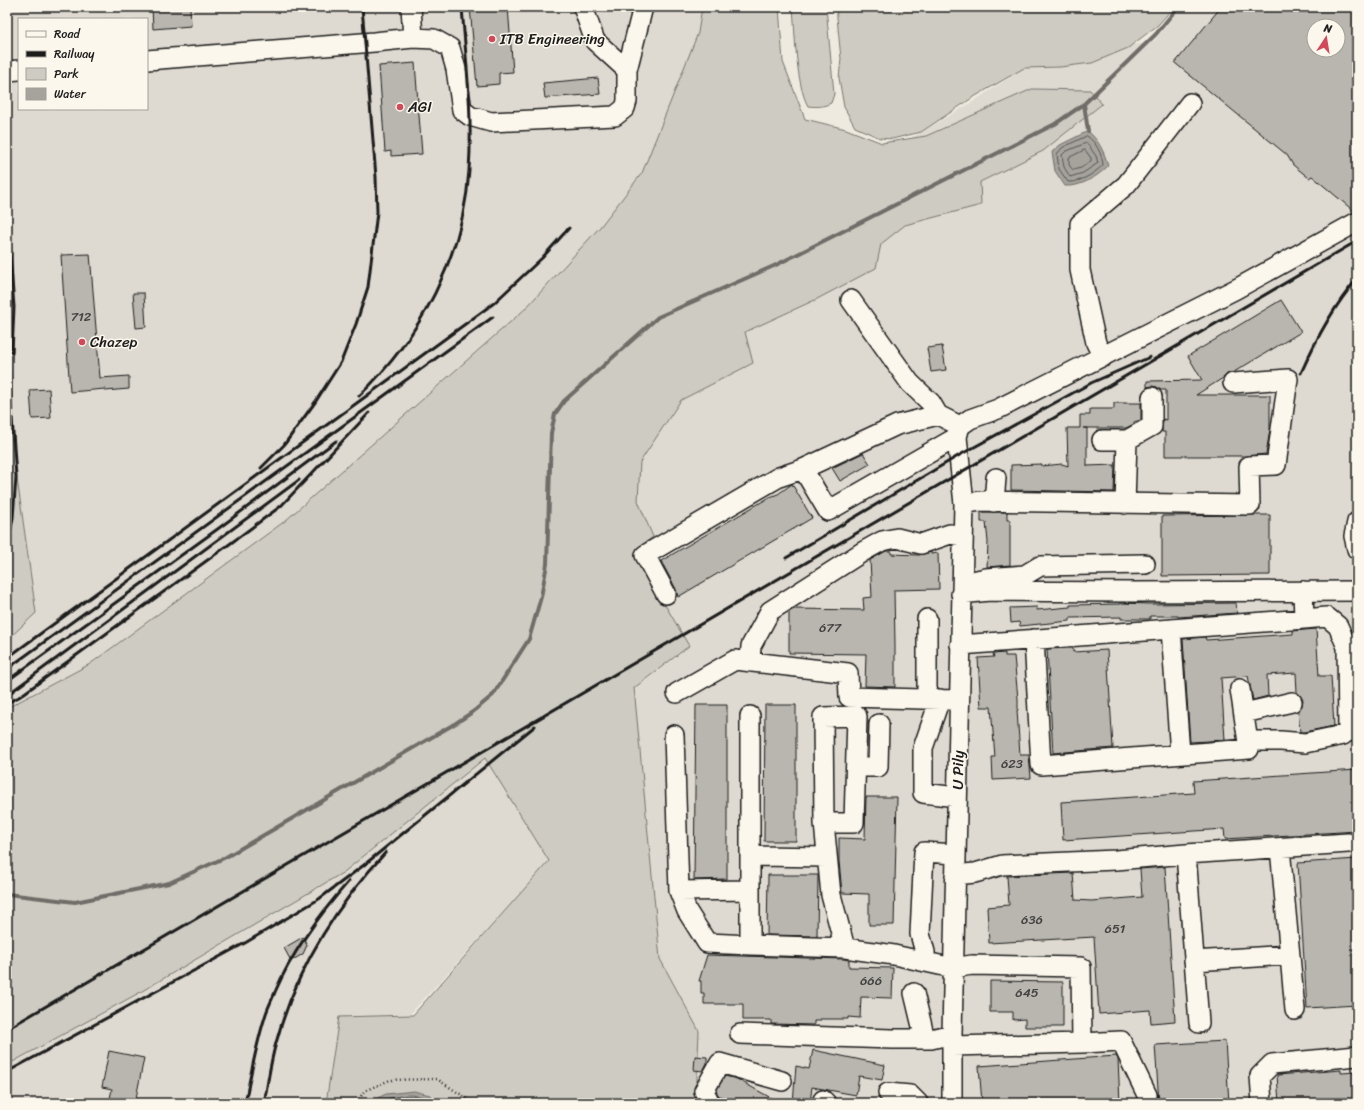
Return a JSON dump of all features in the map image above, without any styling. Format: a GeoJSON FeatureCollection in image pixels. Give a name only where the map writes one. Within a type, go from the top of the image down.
{"type":"FeatureCollection","features":[{"type":"Feature","properties":{"kind":"street"},"geometry":{"type":"LineString","coordinates":[[411,7],[413,38]]}},
{"type":"Feature","properties":{"kind":"street"},"geometry":{"type":"LineString","coordinates":[[583,7],[595,41],[627,70]]}},
{"type":"Feature","properties":{"kind":"street"},"geometry":{"type":"LineString","coordinates":[[148,60],[413,38],[434,39],[450,48],[456,69],[462,110],[470,116],[491,122],[615,116],[625,108],[627,101],[627,70],[643,7]]}},
{"type":"Feature","properties":{"kind":"street"},"geometry":{"type":"LineString","coordinates":[[7,71],[18,70]]}},
{"type":"Feature","properties":{"kind":"street"},"geometry":{"type":"LineString","coordinates":[[1103,357],[1096,343],[1080,270],[1080,224],[1126,185],[1190,102]]}},
{"type":"Feature","properties":{"kind":"street"},"geometry":{"type":"LineString","coordinates":[[803,469],[828,511],[958,432],[970,418],[998,409],[1103,357],[1236,289],[1357,222]]}},
{"type":"Feature","properties":{"kind":"street"},"geometry":{"type":"LineString","coordinates":[[851,300],[910,383],[931,403],[938,415],[958,432]]}},
{"type":"Feature","properties":{"kind":"street"},"geometry":{"type":"LineString","coordinates":[[964,504],[994,502],[1250,505],[1249,466],[1276,465],[1288,379],[1233,382]]}},
{"type":"Feature","properties":{"kind":"street"},"geometry":{"type":"LineString","coordinates":[[1102,440],[1128,440],[1152,426],[1152,397]]}},
{"type":"Feature","properties":{"kind":"street"},"geometry":{"type":"LineString","coordinates":[[666,594],[645,555],[779,477],[803,469],[898,425],[938,415]]}},
{"type":"Feature","properties":{"kind":"street","name":"U Pily"},"geometry":{"type":"LineString","coordinates":[[952,1103],[953,968],[964,504],[958,432]]}},
{"type":"Feature","properties":{"kind":"street"},"geometry":{"type":"LineString","coordinates":[[1125,504],[1128,440]]}},
{"type":"Feature","properties":{"kind":"street"},"geometry":{"type":"LineString","coordinates":[[994,502],[996,478]]}},
{"type":"Feature","properties":{"kind":"street"},"geometry":{"type":"LineString","coordinates":[[1357,522],[1354,536],[1357,549]]}},
{"type":"Feature","properties":{"kind":"street"},"geometry":{"type":"LineString","coordinates":[[750,662],[751,646],[770,611],[864,551],[882,541],[897,538],[921,544],[950,534],[963,536]]}},
{"type":"Feature","properties":{"kind":"street"},"geometry":{"type":"LineString","coordinates":[[962,589],[986,578],[1025,575],[1040,566],[1145,564]]}},
{"type":"Feature","properties":{"kind":"street"},"geometry":{"type":"LineString","coordinates":[[962,589],[989,591],[1143,592],[1357,591]]}},
{"type":"Feature","properties":{"kind":"street"},"geometry":{"type":"LineString","coordinates":[[1303,591],[1304,619]]}},
{"type":"Feature","properties":{"kind":"street"},"geometry":{"type":"LineString","coordinates":[[960,645],[1327,617],[1338,626],[1347,647],[1353,731],[1344,735],[1305,743],[1248,741]]}},
{"type":"Feature","properties":{"kind":"street"},"geometry":{"type":"LineString","coordinates":[[926,620],[933,699],[923,748],[923,793],[957,796]]}},
{"type":"Feature","properties":{"kind":"street"},"geometry":{"type":"LineString","coordinates":[[1171,629],[1180,754]]}},
{"type":"Feature","properties":{"kind":"street"},"geometry":{"type":"LineString","coordinates":[[1034,640],[1041,765],[1250,749],[1240,689]]}},
{"type":"Feature","properties":{"kind":"street"},"geometry":{"type":"LineString","coordinates":[[677,693],[735,660],[848,674],[849,697],[959,700]]}},
{"type":"Feature","properties":{"kind":"street"},"geometry":{"type":"LineString","coordinates":[[1244,713],[1292,702]]}},
{"type":"Feature","properties":{"kind":"street"},"geometry":{"type":"LineString","coordinates":[[750,716],[750,945]]}},
{"type":"Feature","properties":{"kind":"street"},"geometry":{"type":"LineString","coordinates":[[824,823],[854,823],[857,716],[823,717],[824,823],[827,857],[831,896],[845,948]]}},
{"type":"Feature","properties":{"kind":"street"},"geometry":{"type":"LineString","coordinates":[[856,768],[878,767],[879,724]]}},
{"type":"Feature","properties":{"kind":"street"},"geometry":{"type":"LineString","coordinates":[[674,735],[679,891],[687,911],[707,943],[845,948],[894,955],[953,968],[972,965],[1081,967],[1082,1043]]}},
{"type":"Feature","properties":{"kind":"street"},"geometry":{"type":"LineString","coordinates":[[956,875],[975,873],[1002,865],[1116,860],[1348,843]]}},
{"type":"Feature","properties":{"kind":"street"},"geometry":{"type":"LineString","coordinates":[[1280,848],[1295,1010]]}},
{"type":"Feature","properties":{"kind":"street"},"geometry":{"type":"LineString","coordinates":[[925,962],[925,952],[920,934],[924,852],[956,854]]}},
{"type":"Feature","properties":{"kind":"street"},"geometry":{"type":"LineString","coordinates":[[1186,854],[1199,1023]]}},
{"type":"Feature","properties":{"kind":"street"},"geometry":{"type":"LineString","coordinates":[[750,856],[827,857]]}},
{"type":"Feature","properties":{"kind":"street"},"geometry":{"type":"LineString","coordinates":[[679,891],[750,890]]}},
{"type":"Feature","properties":{"kind":"street"},"geometry":{"type":"LineString","coordinates":[[1194,961],[1289,955]]}},
{"type":"Feature","properties":{"kind":"street"},"geometry":{"type":"LineString","coordinates":[[914,993],[925,1039]]}},
{"type":"Feature","properties":{"kind":"street"},"geometry":{"type":"LineString","coordinates":[[740,1034],[1082,1043],[1121,1041],[1147,1095]]}},
{"type":"Feature","properties":{"kind":"street"},"geometry":{"type":"LineString","coordinates":[[1262,1103],[1260,1076],[1272,1064],[1357,1056]]}},
{"type":"Feature","properties":{"kind":"street"},"geometry":{"type":"LineString","coordinates":[[710,1103],[704,1091],[720,1063],[782,1081]]}},
{"type":"Feature","properties":{"kind":"street"},"geometry":{"type":"LineString","coordinates":[[888,1093],[910,1094],[918,1103]]}},
{"type":"Feature","properties":{"kind":"path"},"geometry":{"type":"LineString","coordinates":[[357,1103],[364,1091],[390,1080],[437,1079],[474,1103]]}},
{"type":"Feature","properties":{"kind":"shaded area"},"geometry":{"type":"Polygon","coordinates":[[[7,7],[729,7],[622,294],[860,134],[871,145],[890,150],[971,103],[1024,68],[1060,67],[1092,63],[1130,46],[1154,41],[1181,7],[1357,7],[1357,1103],[679,1103],[538,875],[328,1103],[7,1103],[7,7]]]}},
{"type":"Feature","properties":{"kind":"green space"},"geometry":{"type":"Polygon","coordinates":[[[702,7],[779,7],[783,62],[805,119],[846,129],[882,143],[926,136],[1032,89],[1090,90],[1102,104],[1043,151],[980,182],[981,205],[905,225],[881,244],[876,268],[817,299],[745,332],[753,363],[681,400],[640,462],[638,501],[653,537],[636,549],[638,558],[689,646],[634,688],[660,959],[699,1031],[696,1103],[434,1103],[429,1095],[367,1103],[326,1103],[339,1017],[413,1015],[549,861],[485,758],[344,872],[137,994],[7,1065],[7,708],[90,664],[285,521],[525,309],[600,227],[642,173],[698,33],[702,7]]]}},
{"type":"Feature","properties":{"kind":"green space"},"geometry":{"type":"Polygon","coordinates":[[[793,7],[826,7],[834,94],[831,103],[817,107],[808,106],[804,97],[797,58],[793,7]]]}},
{"type":"Feature","properties":{"kind":"green space"},"geometry":{"type":"Polygon","coordinates":[[[836,7],[1174,7],[1158,25],[1128,48],[1092,63],[1060,67],[1024,68],[972,98],[921,132],[892,139],[880,138],[855,127],[844,107],[839,78],[841,59],[836,7]]]}},
{"type":"Feature","properties":{"kind":"green space"},"geometry":{"type":"Polygon","coordinates":[[[7,407],[36,613],[7,640],[7,407]]]}},
{"type":"Feature","properties":{"kind":"water"},"geometry":{"type":"Polygon","coordinates":[[[1088,131],[1101,147],[1108,166],[1099,174],[1083,183],[1065,186],[1055,171],[1052,152],[1060,145],[1088,131]]]}},
{"type":"Feature","properties":{"kind":"water"},"geometry":{"type":"Polygon","coordinates":[[[414,1091],[430,1095],[434,1103],[367,1103],[386,1094],[414,1091]]]}},
{"type":"Feature","properties":{"kind":"building"},"geometry":{"type":"Polygon","coordinates":[[[152,7],[190,7],[191,26],[153,29],[152,7]]]}},
{"type":"Feature","properties":{"kind":"building","name":"ITB Engineering"},"geometry":{"type":"Polygon","coordinates":[[[470,7],[508,7],[513,72],[499,73],[499,84],[477,86],[470,7]]]}},
{"type":"Feature","properties":{"kind":"building"},"geometry":{"type":"Polygon","coordinates":[[[1221,7],[1357,7],[1357,211],[1355,212],[1312,176],[1309,178],[1293,165],[1287,155],[1175,63],[1221,7]]]}},
{"type":"Feature","properties":{"kind":"building","name":"AGI"},"geometry":{"type":"Polygon","coordinates":[[[415,63],[422,154],[391,156],[391,151],[385,152],[379,66],[415,63]]]}},
{"type":"Feature","properties":{"kind":"building"},"geometry":{"type":"Polygon","coordinates":[[[598,78],[600,94],[545,98],[543,83],[598,78]]]}},
{"type":"Feature","properties":{"kind":"building","name":"Chazep"},"geometry":{"type":"Polygon","coordinates":[[[90,254],[100,378],[129,376],[129,389],[105,391],[105,389],[70,392],[61,255],[90,254]]]}},
{"type":"Feature","properties":{"kind":"building"},"geometry":{"type":"Polygon","coordinates":[[[133,293],[144,293],[146,327],[136,328],[133,293]]]}},
{"type":"Feature","properties":{"kind":"building"},"geometry":{"type":"Polygon","coordinates":[[[1281,300],[1301,332],[1234,372],[1227,374],[1196,395],[1270,395],[1270,429],[1266,454],[1245,456],[1165,456],[1165,432],[1162,432],[1163,419],[1166,420],[1166,390],[1161,390],[1152,386],[1147,387],[1147,381],[1202,380],[1188,356],[1281,300]]]}},
{"type":"Feature","properties":{"kind":"building"},"geometry":{"type":"Polygon","coordinates":[[[942,346],[946,370],[931,372],[927,348],[942,346]]]}},
{"type":"Feature","properties":{"kind":"building"},"geometry":{"type":"Polygon","coordinates":[[[49,389],[51,418],[32,419],[30,390],[49,389]]]}},
{"type":"Feature","properties":{"kind":"building"},"geometry":{"type":"Polygon","coordinates":[[[1114,403],[1141,403],[1141,420],[1134,422],[1134,424],[1126,428],[1087,428],[1087,466],[1115,465],[1114,492],[1011,490],[1011,465],[1042,464],[1042,466],[1062,464],[1068,466],[1067,428],[1080,428],[1080,415],[1090,415],[1090,409],[1114,409],[1114,403]]]}},
{"type":"Feature","properties":{"kind":"building"},"geometry":{"type":"Polygon","coordinates":[[[863,453],[870,464],[840,481],[832,468],[863,453]]]}},
{"type":"Feature","properties":{"kind":"building"},"geometry":{"type":"Polygon","coordinates":[[[792,484],[812,518],[678,597],[676,589],[661,561],[770,497],[778,494],[792,484]]]}},
{"type":"Feature","properties":{"kind":"building"},"geometry":{"type":"Polygon","coordinates":[[[981,512],[1007,512],[1007,520],[1010,520],[1010,565],[987,567],[988,542],[986,522],[981,522],[981,512]]]}},
{"type":"Feature","properties":{"kind":"building"},"geometry":{"type":"Polygon","coordinates":[[[1270,515],[1270,575],[1162,576],[1162,516],[1270,515]]]}},
{"type":"Feature","properties":{"kind":"building"},"geometry":{"type":"Polygon","coordinates":[[[886,551],[891,551],[891,554],[919,555],[931,552],[931,554],[938,553],[939,589],[894,590],[895,687],[865,686],[866,654],[789,653],[789,612],[794,609],[864,610],[863,598],[872,597],[870,560],[886,551]]]}},
{"type":"Feature","properties":{"kind":"building"},"geometry":{"type":"Polygon","coordinates":[[[1121,603],[1236,603],[1237,613],[1178,617],[1150,616],[1150,619],[1121,619],[1121,617],[1070,618],[1070,621],[1020,626],[1019,622],[1011,623],[1010,608],[1037,607],[1037,610],[1070,607],[1070,605],[1121,603]]]}},
{"type":"Feature","properties":{"kind":"building"},"geometry":{"type":"Polygon","coordinates":[[[1316,629],[1319,676],[1331,676],[1334,726],[1300,732],[1298,711],[1302,706],[1303,700],[1297,693],[1296,673],[1267,675],[1268,696],[1253,700],[1248,676],[1221,678],[1225,740],[1190,742],[1183,639],[1205,637],[1206,640],[1293,634],[1293,631],[1316,629]]]}},
{"type":"Feature","properties":{"kind":"building"},"geometry":{"type":"Polygon","coordinates":[[[1073,648],[1073,652],[1107,650],[1113,748],[1053,753],[1047,649],[1073,648]]]}},
{"type":"Feature","properties":{"kind":"building"},"geometry":{"type":"Polygon","coordinates":[[[1005,653],[1005,656],[1014,656],[1018,699],[1017,710],[1020,755],[1029,755],[1031,778],[993,780],[992,757],[995,757],[991,707],[981,707],[978,658],[994,657],[993,654],[1005,653]]]}},
{"type":"Feature","properties":{"kind":"building"},"geometry":{"type":"Polygon","coordinates":[[[696,705],[727,705],[727,879],[694,880],[696,705]]]}},
{"type":"Feature","properties":{"kind":"building"},"geometry":{"type":"Polygon","coordinates":[[[765,705],[796,705],[796,841],[764,841],[765,705]]]}},
{"type":"Feature","properties":{"kind":"building"},"geometry":{"type":"Polygon","coordinates":[[[1357,770],[1357,831],[1225,839],[1224,829],[1063,840],[1061,802],[1194,793],[1193,781],[1357,770]]]}},
{"type":"Feature","properties":{"kind":"building"},"geometry":{"type":"Polygon","coordinates":[[[866,797],[897,797],[894,925],[869,925],[869,894],[842,893],[839,861],[839,838],[865,839],[866,797]]]}},
{"type":"Feature","properties":{"kind":"building"},"geometry":{"type":"Polygon","coordinates":[[[1357,859],[1357,1005],[1307,1008],[1298,863],[1357,859]]]}},
{"type":"Feature","properties":{"kind":"building"},"geometry":{"type":"Polygon","coordinates":[[[1165,867],[1175,1021],[1151,1023],[1150,1010],[1099,1014],[1094,937],[989,943],[987,907],[1009,905],[1007,876],[1073,873],[1075,900],[1091,901],[1142,897],[1140,869],[1165,867]]]}},
{"type":"Feature","properties":{"kind":"building"},"geometry":{"type":"Polygon","coordinates":[[[768,875],[818,875],[817,936],[767,935],[768,875]]]}},
{"type":"Feature","properties":{"kind":"building"},"geometry":{"type":"Polygon","coordinates":[[[303,937],[307,945],[303,954],[291,961],[284,948],[303,937]]]}},
{"type":"Feature","properties":{"kind":"building"},"geometry":{"type":"Polygon","coordinates":[[[707,955],[844,959],[849,960],[849,967],[893,968],[892,998],[861,997],[860,1018],[848,1017],[848,1019],[820,1019],[820,1021],[814,1021],[814,1025],[771,1024],[771,1020],[743,1020],[743,1004],[704,1004],[704,993],[701,993],[701,981],[699,981],[707,955]]]}},
{"type":"Feature","properties":{"kind":"building"},"geometry":{"type":"Polygon","coordinates":[[[990,981],[1063,982],[1063,1027],[1025,1027],[1025,1019],[1013,1020],[1013,1012],[990,1012],[990,981]]]}},
{"type":"Feature","properties":{"kind":"building"},"geometry":{"type":"Polygon","coordinates":[[[1225,1041],[1229,1103],[1159,1103],[1155,1045],[1225,1041]]]}},
{"type":"Feature","properties":{"kind":"building"},"geometry":{"type":"Polygon","coordinates":[[[813,1050],[885,1065],[882,1080],[859,1076],[856,1095],[812,1087],[810,1103],[793,1103],[796,1066],[809,1069],[813,1050]]]}},
{"type":"Feature","properties":{"kind":"building"},"geometry":{"type":"Polygon","coordinates":[[[109,1051],[144,1058],[135,1103],[109,1103],[112,1089],[102,1087],[109,1051]]]}},
{"type":"Feature","properties":{"kind":"building"},"geometry":{"type":"Polygon","coordinates":[[[695,1056],[707,1057],[707,1063],[703,1071],[694,1070],[695,1056]]]}},
{"type":"Feature","properties":{"kind":"building"},"geometry":{"type":"Polygon","coordinates":[[[1116,1056],[1118,1059],[1120,1103],[982,1103],[979,1066],[1116,1056]]]}},
{"type":"Feature","properties":{"kind":"building"},"geometry":{"type":"Polygon","coordinates":[[[1341,1070],[1341,1073],[1357,1072],[1357,1103],[1279,1103],[1277,1075],[1341,1070]]]}},
{"type":"Feature","properties":{"kind":"building"},"geometry":{"type":"Polygon","coordinates":[[[725,1076],[737,1079],[780,1103],[733,1103],[718,1095],[716,1091],[725,1076]]]}},
{"type":"Feature","properties":{"kind":"waterway"},"geometry":{"type":"LineString","coordinates":[[7,894],[75,902],[169,883],[226,857],[456,723],[474,711],[493,695],[529,639],[541,597],[547,564],[551,433],[555,414],[564,401],[658,317],[776,265],[1055,124],[1084,104],[1156,34],[1178,7]]}},
{"type":"Feature","properties":{"kind":"waterway"},"geometry":{"type":"LineString","coordinates":[[1084,104],[1088,131]]}},
{"type":"Feature","properties":{"kind":"railway"},"geometry":{"type":"LineString","coordinates":[[261,468],[284,445],[316,401],[341,362],[356,324],[368,287],[377,212],[376,177],[362,7]]}},
{"type":"Feature","properties":{"kind":"railway"},"geometry":{"type":"LineString","coordinates":[[359,396],[381,373],[401,348],[419,321],[435,293],[448,264],[458,233],[465,202],[470,150],[468,88],[462,7]]}},
{"type":"Feature","properties":{"kind":"railway"},"geometry":{"type":"LineString","coordinates":[[8,226],[14,307],[12,353]]}},
{"type":"Feature","properties":{"kind":"railway"},"geometry":{"type":"LineString","coordinates":[[7,658],[494,303],[542,258],[569,228]]}},
{"type":"Feature","properties":{"kind":"railway"},"geometry":{"type":"LineString","coordinates":[[7,1029],[1357,241]]}},
{"type":"Feature","properties":{"kind":"railway"},"geometry":{"type":"LineString","coordinates":[[1301,373],[1326,324],[1340,301],[1357,279]]}},
{"type":"Feature","properties":{"kind":"railway"},"geometry":{"type":"LineString","coordinates":[[7,669],[493,317]]}},
{"type":"Feature","properties":{"kind":"railway"},"geometry":{"type":"LineString","coordinates":[[7,343],[16,477],[13,518],[7,548]]}},
{"type":"Feature","properties":{"kind":"railway"},"geometry":{"type":"LineString","coordinates":[[786,558],[958,456],[1091,383],[1150,357]]}},
{"type":"Feature","properties":{"kind":"railway"},"geometry":{"type":"LineString","coordinates":[[7,703],[19,697],[281,506],[369,413]]}},
{"type":"Feature","properties":{"kind":"railway"},"geometry":{"type":"LineString","coordinates":[[7,681],[219,528],[336,441]]}},
{"type":"Feature","properties":{"kind":"railway"},"geometry":{"type":"LineString","coordinates":[[7,695],[299,480]]}},
{"type":"Feature","properties":{"kind":"railway"},"geometry":{"type":"LineString","coordinates":[[7,1072],[245,943],[319,899],[364,865],[535,726]]}},
{"type":"Feature","properties":{"kind":"railway"},"geometry":{"type":"LineString","coordinates":[[264,1103],[276,1043],[284,1016],[306,965],[319,941],[350,895],[386,852]]}},
{"type":"Feature","properties":{"kind":"railway"},"geometry":{"type":"LineString","coordinates":[[245,1103],[262,1028],[267,1011],[282,977],[298,947],[327,907],[349,881]]}},
{"type":"Feature","properties":{"kind":"place","name":"ITB Engineering"},"geometry":{"type":"Point","coordinates":[492,39]}},
{"type":"Feature","properties":{"kind":"place","name":"AGI"},"geometry":{"type":"Point","coordinates":[400,107]}},
{"type":"Feature","properties":{"kind":"place","name":"Chazep"},"geometry":{"type":"Point","coordinates":[82,342]}}]}
